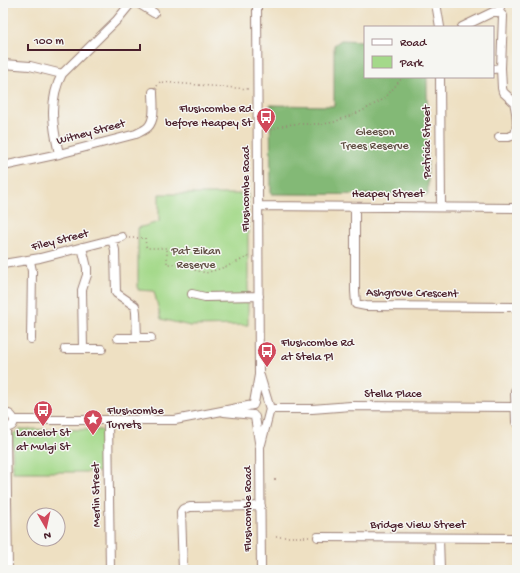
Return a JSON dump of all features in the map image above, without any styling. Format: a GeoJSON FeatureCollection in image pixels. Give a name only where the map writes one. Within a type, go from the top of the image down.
{"type":"FeatureCollection","features":[{"type":"Feature","properties":{"kind":"street"},"geometry":{"type":"LineString","coordinates":[[60,154],[53,125],[53,99],[58,82],[62,74],[117,20],[131,3]]}},
{"type":"Feature","properties":{"kind":"street"},"geometry":{"type":"LineString","coordinates":[[138,3],[154,12]]}},
{"type":"Feature","properties":{"kind":"street","name":"Flushcombe Road"},"geometry":{"type":"LineString","coordinates":[[254,404],[259,375],[260,296],[258,3]]}},
{"type":"Feature","properties":{"kind":"street"},"geometry":{"type":"LineString","coordinates":[[436,3],[440,26]]}},
{"type":"Feature","properties":{"kind":"street"},"geometry":{"type":"LineString","coordinates":[[499,138],[509,137],[517,131],[514,102],[503,92],[497,68],[502,16],[499,12],[501,3]]}},
{"type":"Feature","properties":{"kind":"street"},"geometry":{"type":"LineString","coordinates":[[464,26],[493,12],[499,12]]}},
{"type":"Feature","properties":{"kind":"street"},"geometry":{"type":"LineString","coordinates":[[3,64],[30,66],[62,74]]}},
{"type":"Feature","properties":{"kind":"street","name":"Patricia Street"},"geometry":{"type":"LineString","coordinates":[[440,78],[440,207]]}},
{"type":"Feature","properties":{"kind":"street","name":"Witney Street"},"geometry":{"type":"LineString","coordinates":[[3,165],[60,154],[136,134],[145,129],[151,123],[153,114],[153,92]]}},
{"type":"Feature","properties":{"kind":"street","name":"Heapey Street"},"geometry":{"type":"LineString","coordinates":[[259,206],[517,208]]}},
{"type":"Feature","properties":{"kind":"street","name":"Ashgrove Crescent"},"geometry":{"type":"LineString","coordinates":[[355,207],[356,304],[366,306],[517,307]]}},
{"type":"Feature","properties":{"kind":"street","name":"Filey Street"},"geometry":{"type":"LineString","coordinates":[[3,264],[30,261],[122,237]]}},
{"type":"Feature","properties":{"kind":"street"},"geometry":{"type":"LineString","coordinates":[[112,239],[116,293],[135,306],[137,338]]}},
{"type":"Feature","properties":{"kind":"street"},"geometry":{"type":"LineString","coordinates":[[82,248],[87,268],[87,275],[82,290],[83,349]]}},
{"type":"Feature","properties":{"kind":"street"},"geometry":{"type":"LineString","coordinates":[[30,261],[32,271],[31,338]]}},
{"type":"Feature","properties":{"kind":"street"},"geometry":{"type":"LineString","coordinates":[[192,294],[205,297],[260,296]]}},
{"type":"Feature","properties":{"kind":"street"},"geometry":{"type":"LineString","coordinates":[[118,338],[151,338]]}},
{"type":"Feature","properties":{"kind":"street"},"geometry":{"type":"LineString","coordinates":[[65,349],[102,349]]}},
{"type":"Feature","properties":{"kind":"street","name":"Flushcombe Road"},"geometry":{"type":"LineString","coordinates":[[259,375],[269,409],[260,448]]}},
{"type":"Feature","properties":{"kind":"street"},"geometry":{"type":"LineString","coordinates":[[515,391],[516,422]]}},
{"type":"Feature","properties":{"kind":"street"},"geometry":{"type":"LineString","coordinates":[[14,420],[175,420],[254,404],[262,400],[269,409],[263,418],[217,412]]}},
{"type":"Feature","properties":{"kind":"street"},"geometry":{"type":"LineString","coordinates":[[254,404],[252,410],[254,416]]}},
{"type":"Feature","properties":{"kind":"street","name":"Stella Place"},"geometry":{"type":"LineString","coordinates":[[269,409],[312,409],[352,406],[515,407]]}},
{"type":"Feature","properties":{"kind":"street"},"geometry":{"type":"LineString","coordinates":[[3,415],[9,414],[13,416],[14,420],[13,425],[5,427],[8,570]]}},
{"type":"Feature","properties":{"kind":"street","name":"Flushcombe Road"},"geometry":{"type":"LineString","coordinates":[[254,416],[260,448],[261,570]]}},
{"type":"Feature","properties":{"kind":"street","name":"Merlin Street"},"geometry":{"type":"LineString","coordinates":[[108,420],[110,570]]}},
{"type":"Feature","properties":{"kind":"street"},"geometry":{"type":"LineString","coordinates":[[183,570],[181,512],[183,509],[190,506],[261,506]]}},
{"type":"Feature","properties":{"kind":"street","name":"Bridge View Street"},"geometry":{"type":"LineString","coordinates":[[318,537],[517,538]]}},
{"type":"Feature","properties":{"kind":"street"},"geometry":{"type":"LineString","coordinates":[[440,538],[440,570]]}},
{"type":"Feature","properties":{"kind":"path"},"geometry":{"type":"LineString","coordinates":[[267,131],[293,124],[329,123],[362,111],[384,99],[403,78]]}},
{"type":"Feature","properties":{"kind":"path"},"geometry":{"type":"LineString","coordinates":[[153,92],[160,82],[249,89]]}},
{"type":"Feature","properties":{"kind":"path"},"geometry":{"type":"LineString","coordinates":[[122,237],[145,238],[147,248],[167,248],[167,264],[186,264],[200,272],[206,273],[250,256]]}},
{"type":"Feature","properties":{"kind":"path"},"geometry":{"type":"LineString","coordinates":[[276,537],[318,537]]}},
{"type":"Feature","properties":{"kind":"green space","name":"Gleeson Trees Reserve"},"geometry":{"type":"Polygon","coordinates":[[[341,40],[364,41],[364,78],[427,78],[428,195],[271,194],[270,105],[334,106],[334,45],[341,40]]]}},
{"type":"Feature","properties":{"kind":"green space","name":"Pat Zikan Reserve"},"geometry":{"type":"Polygon","coordinates":[[[159,194],[248,194],[248,325],[190,326],[161,319],[154,291],[138,290],[138,228],[159,222],[159,194]]]}},
{"type":"Feature","properties":{"kind":"green space"},"geometry":{"type":"Polygon","coordinates":[[[20,429],[101,430],[103,432],[104,472],[13,472],[12,434],[20,429]]]}},
{"type":"Feature","properties":{"kind":"place","name":"Flushcombe Rd before Heapey St"},"geometry":{"type":"Point","coordinates":[266,134]}},
{"type":"Feature","properties":{"kind":"place","name":"Flushcombe Rd at Stela Pl"},"geometry":{"type":"Point","coordinates":[267,368]}},
{"type":"Feature","properties":{"kind":"place","name":"Lancelot St at Mulgi St"},"geometry":{"type":"Point","coordinates":[43,427]}},
{"type":"Feature","properties":{"kind":"place","name":"Flushcombe Turrets"},"geometry":{"type":"Point","coordinates":[93,436]}}]}
